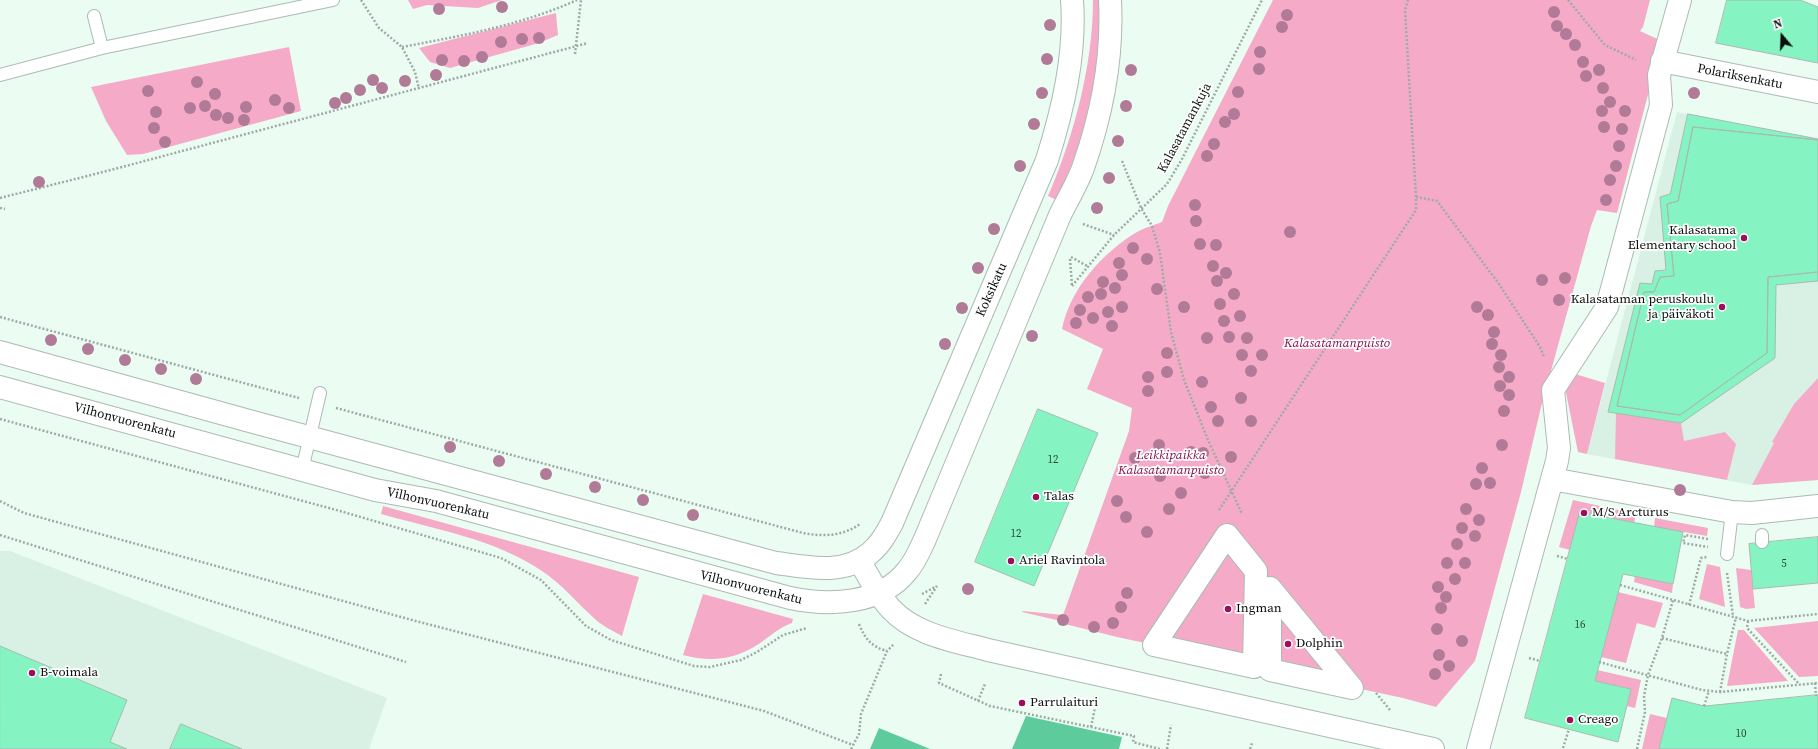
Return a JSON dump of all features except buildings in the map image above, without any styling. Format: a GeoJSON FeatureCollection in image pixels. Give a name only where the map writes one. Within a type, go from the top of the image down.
{"type":"FeatureCollection","features":[{"type":"Feature","properties":{"kind":"main road","name":"Koksikatu"},"geometry":{"type":"LineString","coordinates":[[859,560],[874,550],[892,524],[1047,160],[1060,120],[1067,79],[1071,44],[1072,0]]}},
{"type":"Feature","properties":{"kind":"main road"},"geometry":{"type":"LineString","coordinates":[[878,594],[894,585],[908,571],[926,539],[1068,218],[1082,169],[1096,129],[1106,79],[1110,43],[1110,0]]}},
{"type":"Feature","properties":{"kind":"main road"},"geometry":{"type":"LineString","coordinates":[[1478,749],[1552,479],[1559,448],[1553,390],[1607,307],[1661,106],[1659,75],[1680,0]]}},
{"type":"Feature","properties":{"kind":"main road","name":"Polariksenkatu"},"geometry":{"type":"LineString","coordinates":[[1662,64],[1818,92]]}},
{"type":"Feature","properties":{"kind":"main road"},"geometry":{"type":"LineString","coordinates":[[0,352],[776,563],[821,568],[836,567],[859,560],[878,594],[891,610],[910,624],[936,636],[988,650],[1433,749]]}},
{"type":"Feature","properties":{"kind":"main road","name":"Vilhonvuorenkatu"},"geometry":{"type":"LineString","coordinates":[[0,387],[375,490],[436,501],[790,598],[810,602],[841,602],[878,594]]}},
{"type":"Feature","properties":{"kind":"main road"},"geometry":{"type":"LineString","coordinates":[[1552,479],[1732,512],[1752,513],[1818,506]]}},
{"type":"Feature","properties":{"kind":"main road"},"geometry":{"type":"LineString","coordinates":[[1227,535],[1256,571],[1254,667],[1154,645],[1227,535]]}},
{"type":"Feature","properties":{"kind":"main road"},"geometry":{"type":"LineString","coordinates":[[1270,588],[1309,635],[1352,688],[1270,670],[1270,588]]}},
{"type":"Feature","properties":{"kind":"lane"},"geometry":{"type":"LineString","coordinates":[[0,75],[102,48],[333,0]]}},
{"type":"Feature","properties":{"kind":"lane"},"geometry":{"type":"LineString","coordinates":[[94,16],[102,48]]}},
{"type":"Feature","properties":{"kind":"lane"},"geometry":{"type":"LineString","coordinates":[[302,470],[319,398]]}},
{"type":"Feature","properties":{"kind":"lane"},"geometry":{"type":"LineString","coordinates":[[1727,554],[1732,512]]}},
{"type":"Feature","properties":{"kind":"path"},"geometry":{"type":"LineString","coordinates":[[361,0],[379,28],[402,47],[415,72],[419,88]]}},
{"type":"Feature","properties":{"kind":"path"},"geometry":{"type":"LineString","coordinates":[[402,47],[478,32],[553,11],[577,0]]}},
{"type":"Feature","properties":{"kind":"path"},"geometry":{"type":"LineString","coordinates":[[575,54],[581,0]]}},
{"type":"Feature","properties":{"kind":"path","name":"Kalasatamankuja"},"geometry":{"type":"LineString","coordinates":[[1072,286],[1114,235],[1167,184],[1182,159],[1262,0]]}},
{"type":"Feature","properties":{"kind":"path"},"geometry":{"type":"LineString","coordinates":[[1219,511],[1416,210],[1405,10],[1408,0]]}},
{"type":"Feature","properties":{"kind":"path"},"geometry":{"type":"LineString","coordinates":[[1568,0],[1605,45],[1644,64],[1662,64]]}},
{"type":"Feature","properties":{"kind":"path"},"geometry":{"type":"LineString","coordinates":[[0,198],[588,43]]}},
{"type":"Feature","properties":{"kind":"path"},"geometry":{"type":"LineString","coordinates":[[1122,161],[1142,208],[1152,226],[1160,253],[1172,332],[1184,380],[1231,492]]}},
{"type":"Feature","properties":{"kind":"path"},"geometry":{"type":"LineString","coordinates":[[1416,197],[1437,201],[1499,284],[1540,346],[1551,372],[1553,390]]}},
{"type":"Feature","properties":{"kind":"path"},"geometry":{"type":"LineString","coordinates":[[0,208],[5,209]]}},
{"type":"Feature","properties":{"kind":"path"},"geometry":{"type":"LineString","coordinates":[[1068,218],[1114,235]]}},
{"type":"Feature","properties":{"kind":"path"},"geometry":{"type":"LineString","coordinates":[[0,317],[319,398],[777,527],[815,535],[837,534]]}},
{"type":"Feature","properties":{"kind":"path"},"geometry":{"type":"LineString","coordinates":[[0,419],[302,501],[501,558],[541,580],[586,626],[611,640],[694,666],[710,666],[741,660],[757,652],[783,635],[814,626]]}},
{"type":"Feature","properties":{"kind":"path"},"geometry":{"type":"LineString","coordinates":[[0,501],[24,512],[412,620],[764,711],[853,745]]}},
{"type":"Feature","properties":{"kind":"path"},"geometry":{"type":"LineString","coordinates":[[1705,538],[1685,535],[1683,543],[1709,548],[1707,558]]}},
{"type":"Feature","properties":{"kind":"path"},"geometry":{"type":"LineString","coordinates":[[0,536],[406,662]]}},
{"type":"Feature","properties":{"kind":"path"},"geometry":{"type":"LineString","coordinates":[[1552,554],[1568,559]]}},
{"type":"Feature","properties":{"kind":"path"},"geometry":{"type":"LineString","coordinates":[[1690,605],[1701,558],[1713,558]]}},
{"type":"Feature","properties":{"kind":"path"},"geometry":{"type":"LineString","coordinates":[[1720,692],[1734,617],[1726,568]]}},
{"type":"Feature","properties":{"kind":"path"},"geometry":{"type":"LineString","coordinates":[[1620,585],[1748,621],[1818,614]]}},
{"type":"Feature","properties":{"kind":"path"},"geometry":{"type":"LineString","coordinates":[[1637,749],[1645,712],[1644,696],[1648,675],[1662,638],[1673,600]]}},
{"type":"Feature","properties":{"kind":"path"},"geometry":{"type":"LineString","coordinates":[[1748,621],[1747,628],[1799,685]]}},
{"type":"Feature","properties":{"kind":"path"},"geometry":{"type":"LineString","coordinates":[[851,749],[859,734],[861,714],[887,651],[869,643],[858,622]]}},
{"type":"Feature","properties":{"kind":"path"},"geometry":{"type":"LineString","coordinates":[[1662,638],[1727,654]]}},
{"type":"Feature","properties":{"kind":"path"},"geometry":{"type":"LineString","coordinates":[[1525,657],[1540,661]]}},
{"type":"Feature","properties":{"kind":"path"},"geometry":{"type":"LineString","coordinates":[[1599,662],[1709,691],[1720,692],[1816,683],[1816,696]]}},
{"type":"Feature","properties":{"kind":"path"},"geometry":{"type":"LineString","coordinates":[[941,674],[939,684],[990,706],[1134,736],[1132,742],[1160,749]]}},
{"type":"Feature","properties":{"kind":"path"},"geometry":{"type":"LineString","coordinates":[[978,700],[984,684]]}},
{"type":"Feature","properties":{"kind":"path"},"geometry":{"type":"LineString","coordinates":[[1704,706],[1709,691]]}},
{"type":"Feature","properties":{"kind":"path"},"geometry":{"type":"LineString","coordinates":[[1091,727],[1095,708]]}},
{"type":"Feature","properties":{"kind":"path"},"geometry":{"type":"LineString","coordinates":[[1166,749],[1171,725]]}},
{"type":"Feature","properties":{"kind":"path"},"geometry":{"type":"LineString","coordinates":[[1563,748],[1569,729]]}},
{"type":"Feature","properties":{"kind":"path"},"geometry":{"type":"LineString","coordinates":[[1250,749],[1252,743]]}},
{"type":"Feature","properties":{"kind":"shaded area","name":"Kalasataman peruskoulu ja päiväkoti"},"geometry":{"type":"Polygon","coordinates":[[[1677,112],[1818,139],[1818,480],[1752,485],[1587,454],[1677,112]]]}},
{"type":"Feature","properties":{"kind":"shaded area"},"geometry":{"type":"Polygon","coordinates":[[[0,551],[10,551],[387,698],[369,749],[0,749],[0,551]]]}},
{"type":"Feature","properties":{"kind":"shaded area"},"geometry":{"type":"Polygon","coordinates":[[[1026,716],[1122,737],[1119,749],[1012,749],[1026,716]]]}},
{"type":"Feature","properties":{"kind":"shaded area"},"geometry":{"type":"Polygon","coordinates":[[[879,728],[930,749],[870,749],[879,728]]]}},
{"type":"Feature","properties":{"kind":"green space"},"geometry":{"type":"Polygon","coordinates":[[[408,0],[502,0],[478,8],[427,5],[413,9],[408,0]]]}},
{"type":"Feature","properties":{"kind":"green space"},"geometry":{"type":"Polygon","coordinates":[[[1093,0],[1100,0],[1099,42],[1094,85],[1082,135],[1057,200],[1048,196],[1074,125],[1086,75],[1090,50],[1093,0]]]}},
{"type":"Feature","properties":{"kind":"green space","name":"Kalasatamanpuisto"},"geometry":{"type":"Polygon","coordinates":[[[1273,0],[1650,0],[1643,27],[1640,31],[1662,41],[1617,213],[1597,210],[1591,226],[1541,407],[1521,492],[1475,661],[1436,707],[1403,698],[1117,637],[1061,623],[1061,621],[1022,612],[1063,615],[1129,431],[1132,408],[1087,389],[1103,349],[1062,329],[1066,314],[1080,286],[1100,261],[1112,250],[1137,232],[1162,222],[1168,206],[1273,0]]]}},
{"type":"Feature","properties":{"kind":"green space"},"geometry":{"type":"Polygon","coordinates":[[[556,13],[558,35],[539,43],[450,68],[430,62],[419,48],[556,13]]]}},
{"type":"Feature","properties":{"kind":"green space"},"geometry":{"type":"Polygon","coordinates":[[[289,47],[301,111],[143,154],[127,155],[106,121],[91,87],[289,47]]]}},
{"type":"Feature","properties":{"kind":"green space"},"geometry":{"type":"Polygon","coordinates":[[[1575,374],[1605,383],[1587,454],[1578,452],[1564,383],[1575,374]]]}},
{"type":"Feature","properties":{"kind":"green space"},"geometry":{"type":"Polygon","coordinates":[[[1818,378],[1818,480],[1752,485],[1774,443],[1772,442],[1794,404],[1818,378]]]}},
{"type":"Feature","properties":{"kind":"green space"},"geometry":{"type":"Polygon","coordinates":[[[1616,413],[1681,423],[1684,441],[1725,432],[1736,444],[1727,480],[1615,459],[1616,413]]]}},
{"type":"Feature","properties":{"kind":"green space"},"geometry":{"type":"Polygon","coordinates":[[[1573,500],[1636,514],[1634,523],[1570,550],[1559,547],[1573,500]]]}},
{"type":"Feature","properties":{"kind":"green space"},"geometry":{"type":"Polygon","coordinates":[[[383,506],[639,577],[622,636],[599,622],[549,576],[524,560],[464,536],[381,514],[383,506]]]}},
{"type":"Feature","properties":{"kind":"green space"},"geometry":{"type":"Polygon","coordinates":[[[1655,518],[1708,528],[1707,536],[1654,527],[1655,518]]]}},
{"type":"Feature","properties":{"kind":"green space"},"geometry":{"type":"Polygon","coordinates":[[[1707,564],[1720,567],[1725,607],[1699,599],[1707,564]]]}},
{"type":"Feature","properties":{"kind":"green space"},"geometry":{"type":"Polygon","coordinates":[[[1736,568],[1751,570],[1755,608],[1746,609],[1740,607],[1736,568]]]}},
{"type":"Feature","properties":{"kind":"green space"},"geometry":{"type":"Polygon","coordinates":[[[1635,576],[1673,584],[1672,593],[1634,582],[1635,576]]]}},
{"type":"Feature","properties":{"kind":"green space"},"geometry":{"type":"Polygon","coordinates":[[[1618,592],[1663,603],[1655,628],[1637,623],[1626,663],[1601,657],[1618,592]]]}},
{"type":"Feature","properties":{"kind":"green space"},"geometry":{"type":"Polygon","coordinates":[[[703,594],[793,619],[792,623],[780,629],[756,646],[734,656],[709,659],[683,655],[703,594]]]}},
{"type":"Feature","properties":{"kind":"green space"},"geometry":{"type":"Polygon","coordinates":[[[1818,621],[1818,676],[1799,677],[1754,628],[1818,621]]]}},
{"type":"Feature","properties":{"kind":"green space"},"geometry":{"type":"Polygon","coordinates":[[[1738,630],[1744,630],[1788,681],[1727,686],[1738,630]]]}},
{"type":"Feature","properties":{"kind":"green space"},"geometry":{"type":"Polygon","coordinates":[[[1597,670],[1641,680],[1635,708],[1627,706],[1631,689],[1595,681],[1597,670]]]}},
{"type":"Feature","properties":{"kind":"green space"},"geometry":{"type":"Polygon","coordinates":[[[1650,714],[1667,718],[1659,749],[1642,749],[1650,714]]]}},
{"type":"Feature","properties":{"kind":"place","name":"Kalasatama Elementary school"},"geometry":{"type":"Point","coordinates":[1744,238]}},
{"type":"Feature","properties":{"kind":"place","name":"Kalasataman peruskoulu ja päiväkoti"},"geometry":{"type":"Point","coordinates":[1722,307]}},
{"type":"Feature","properties":{"kind":"place","name":"Talas"},"geometry":{"type":"Point","coordinates":[1036,497]}},
{"type":"Feature","properties":{"kind":"place","name":"M/S Arcturus"},"geometry":{"type":"Point","coordinates":[1584,513]}},
{"type":"Feature","properties":{"kind":"place","name":"Ariel Ravintola"},"geometry":{"type":"Point","coordinates":[1011,561]}},
{"type":"Feature","properties":{"kind":"place","name":"Ingman"},"geometry":{"type":"Point","coordinates":[1228,609]}},
{"type":"Feature","properties":{"kind":"place","name":"Dolphin"},"geometry":{"type":"Point","coordinates":[1288,644]}},
{"type":"Feature","properties":{"kind":"place","name":"B-voimala"},"geometry":{"type":"Point","coordinates":[32,673]}},
{"type":"Feature","properties":{"kind":"place","name":"Parrulaituri"},"geometry":{"type":"Point","coordinates":[1022,703]}},
{"type":"Feature","properties":{"kind":"place","name":"Creago"},"geometry":{"type":"Point","coordinates":[1570,720]}},
{"type":"Feature","properties":{"kind":"park label","name":"Leikkipaikka Kalasatamanpuisto"},"geometry":{"type":"Point","coordinates":[1171,464]}}]}
